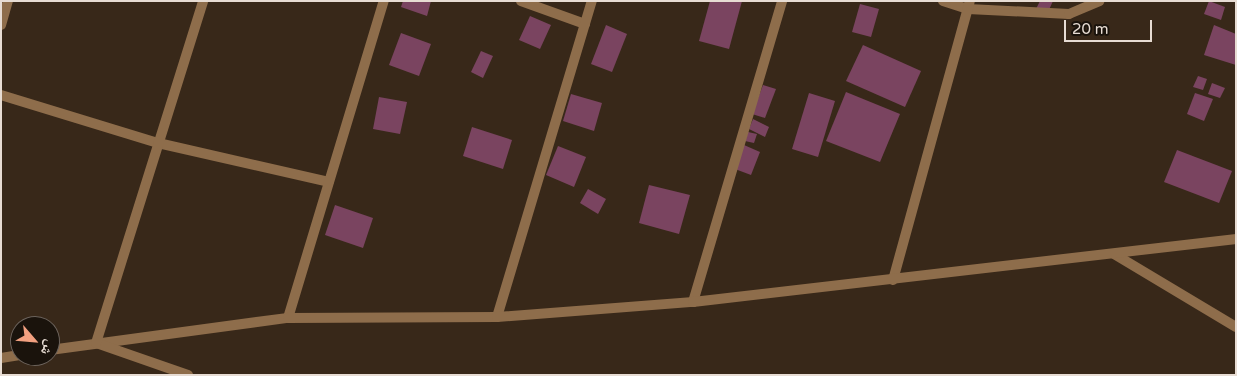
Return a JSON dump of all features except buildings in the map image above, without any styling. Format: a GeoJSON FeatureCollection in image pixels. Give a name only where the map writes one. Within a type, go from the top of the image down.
{"type":"FeatureCollection","features":[{"type":"Feature","properties":{"kind":"street"},"geometry":{"type":"LineString","coordinates":[[1,26],[8,1]]}},
{"type":"Feature","properties":{"kind":"street"},"geometry":{"type":"LineString","coordinates":[[96,343],[204,1]]}},
{"type":"Feature","properties":{"kind":"street"},"geometry":{"type":"LineString","coordinates":[[288,318],[384,1]]}},
{"type":"Feature","properties":{"kind":"street"},"geometry":{"type":"LineString","coordinates":[[522,1],[585,24]]}},
{"type":"Feature","properties":{"kind":"street"},"geometry":{"type":"LineString","coordinates":[[497,317],[592,1]]}},
{"type":"Feature","properties":{"kind":"street"},"geometry":{"type":"LineString","coordinates":[[693,302],[782,1]]}},
{"type":"Feature","properties":{"kind":"street"},"geometry":{"type":"LineString","coordinates":[[943,1],[1069,14],[1099,1]]}},
{"type":"Feature","properties":{"kind":"street"},"geometry":{"type":"LineString","coordinates":[[893,280],[969,5]]}},
{"type":"Feature","properties":{"kind":"street"},"geometry":{"type":"LineString","coordinates":[[1,95],[158,143],[330,182]]}},
{"type":"Feature","properties":{"kind":"street"},"geometry":{"type":"LineString","coordinates":[[60,348],[288,318],[497,317],[693,302],[1236,239]]}},
{"type":"Feature","properties":{"kind":"street"},"geometry":{"type":"LineString","coordinates":[[1114,254],[1236,327]]}},
{"type":"Feature","properties":{"kind":"street"},"geometry":{"type":"LineString","coordinates":[[96,343],[188,375]]}}]}
